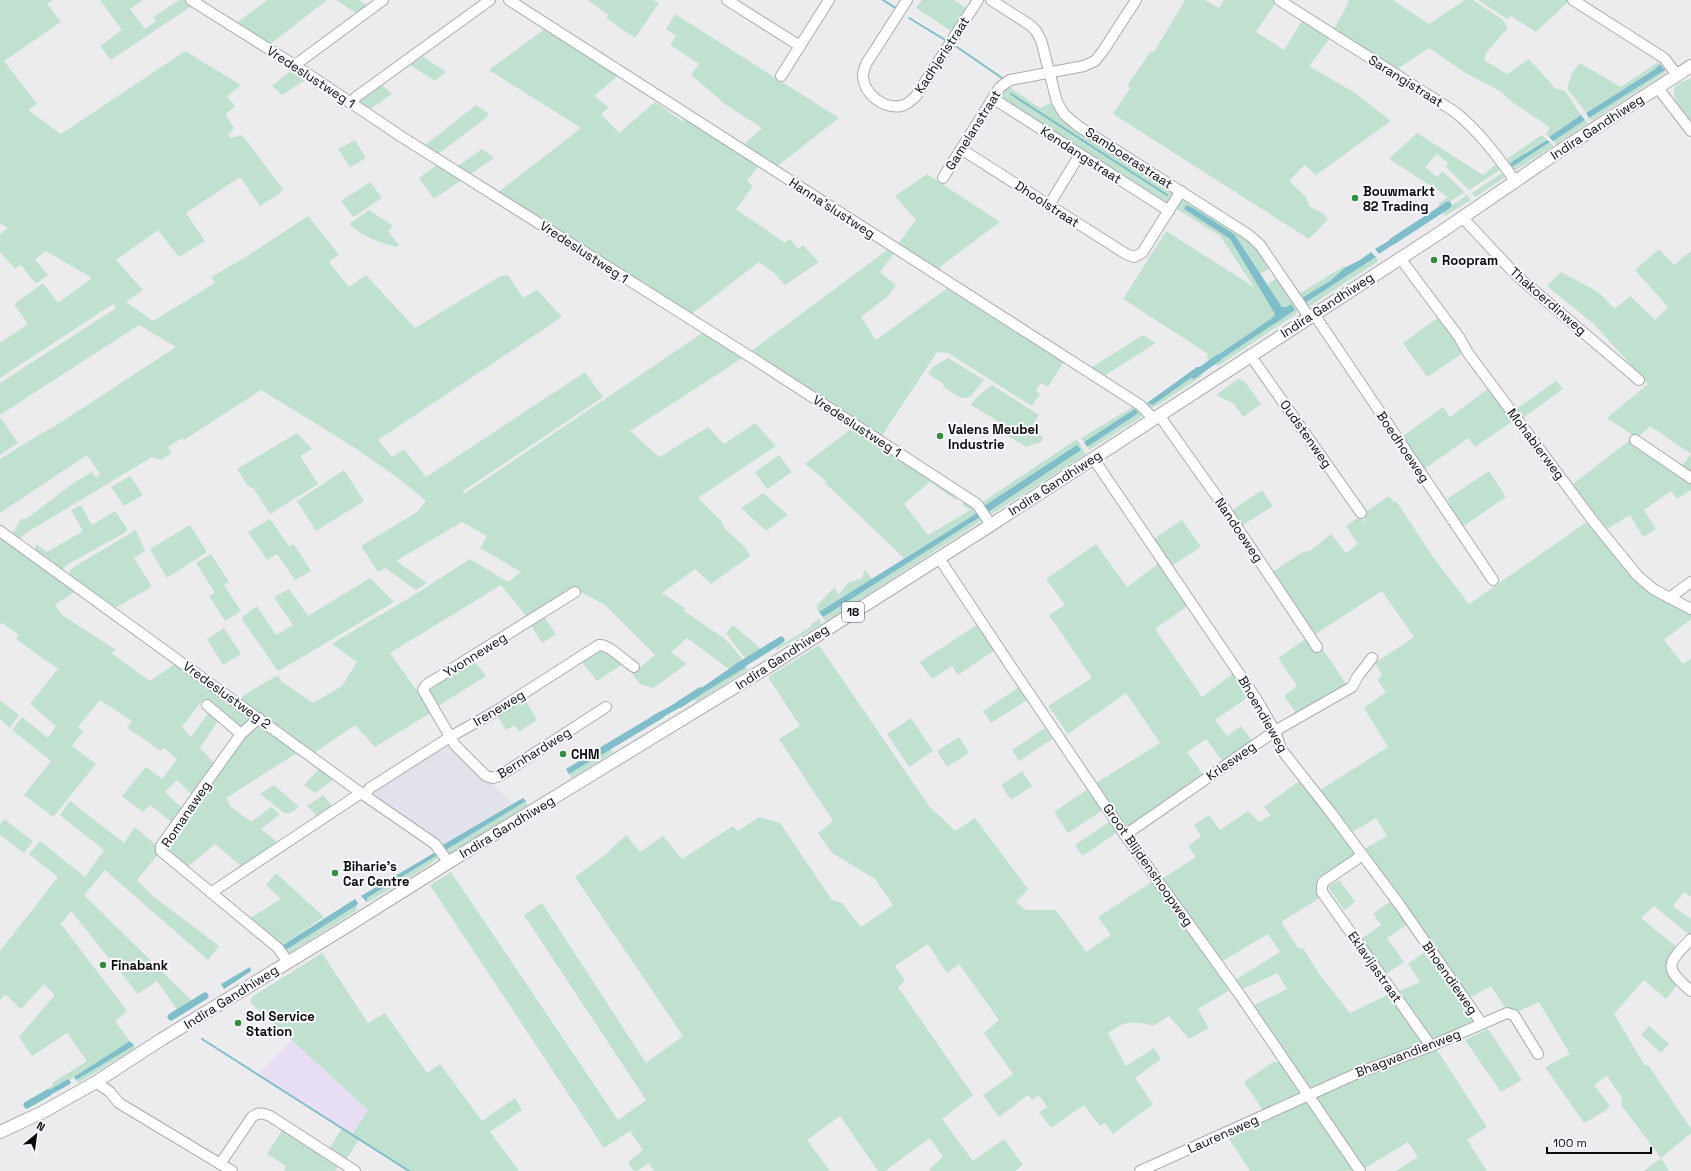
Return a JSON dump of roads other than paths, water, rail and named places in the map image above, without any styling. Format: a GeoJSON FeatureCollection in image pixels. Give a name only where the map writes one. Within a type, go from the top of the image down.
{"type":"FeatureCollection","features":[{"type":"Feature","properties":{"kind":"main road","name":"Indira Gandhiweg"},"geometry":{"type":"LineString","coordinates":[[0,1132],[43,1112],[96,1082],[288,962],[447,860],[698,711],[939,558],[989,521],[1093,458],[1310,314],[1462,218],[1514,179],[1691,66]]}},
{"type":"Feature","properties":{"kind":"street","name":"Vredeslustweg 1"},"geometry":{"type":"LineString","coordinates":[[191,0],[757,361],[976,504],[989,521]]}},
{"type":"Feature","properties":{"kind":"street"},"geometry":{"type":"LineString","coordinates":[[296,66],[299,62],[383,0]]}},
{"type":"Feature","properties":{"kind":"street"},"geometry":{"type":"LineString","coordinates":[[351,103],[356,97],[490,0]]}},
{"type":"Feature","properties":{"kind":"street","name":"Hanna'slustweg"},"geometry":{"type":"LineString","coordinates":[[509,0],[1156,416]]}},
{"type":"Feature","properties":{"kind":"street"},"geometry":{"type":"LineString","coordinates":[[727,0],[800,46]]}},
{"type":"Feature","properties":{"kind":"street"},"geometry":{"type":"LineString","coordinates":[[781,76],[829,0]]}},
{"type":"Feature","properties":{"kind":"street","name":"Kadhjeristraat"},"geometry":{"type":"LineString","coordinates":[[908,0],[866,64],[864,76],[869,91],[876,100],[888,106],[901,106],[916,96],[978,0]]}},
{"type":"Feature","properties":{"kind":"street","name":"Samboerastraat"},"geometry":{"type":"LineString","coordinates":[[991,0],[1030,25],[1036,31],[1041,40],[1057,102],[1064,114],[1078,126],[1250,235],[1260,245],[1296,298],[1310,314]]}},
{"type":"Feature","properties":{"kind":"street","name":"Gamelanstraat"},"geometry":{"type":"LineString","coordinates":[[943,178],[994,99],[1000,87],[1010,80],[1084,66],[1095,61],[1136,0]]}},
{"type":"Feature","properties":{"kind":"street","name":"Sarangistraat"},"geometry":{"type":"LineString","coordinates":[[1279,0],[1455,112],[1468,123],[1514,179]]}},
{"type":"Feature","properties":{"kind":"street"},"geometry":{"type":"LineString","coordinates":[[1573,0],[1664,58],[1677,75]]}},
{"type":"Feature","properties":{"kind":"street"},"geometry":{"type":"LineString","coordinates":[[1658,88],[1691,131]]}},
{"type":"Feature","properties":{"kind":"street","name":"Kendangstraat"},"geometry":{"type":"LineString","coordinates":[[994,99],[1169,211]]}},
{"type":"Feature","properties":{"kind":"street","name":"Dhoolstraat"},"geometry":{"type":"LineString","coordinates":[[961,149],[1126,254],[1134,257],[1142,253],[1169,211]]}},
{"type":"Feature","properties":{"kind":"street"},"geometry":{"type":"LineString","coordinates":[[1049,205],[1080,154]]}},
{"type":"Feature","properties":{"kind":"street"},"geometry":{"type":"LineString","coordinates":[[1169,211],[1181,191]]}},
{"type":"Feature","properties":{"kind":"street","name":"Thakoerdinweg"},"geometry":{"type":"LineString","coordinates":[[1462,218],[1516,275],[1639,380]]}},
{"type":"Feature","properties":{"kind":"street","name":"Mohabierweg"},"geometry":{"type":"LineString","coordinates":[[1400,258],[1459,337],[1468,353],[1593,521],[1644,582],[1653,589],[1691,609]]}},
{"type":"Feature","properties":{"kind":"street","name":"Boedhoeweg"},"geometry":{"type":"LineString","coordinates":[[1310,314],[1493,580]]}},
{"type":"Feature","properties":{"kind":"street","name":"Oudstenweg"},"geometry":{"type":"LineString","coordinates":[[1250,355],[1361,513]]}},
{"type":"Feature","properties":{"kind":"street","name":"Nandoeweg"},"geometry":{"type":"LineString","coordinates":[[1156,416],[1226,510],[1317,646]]}},
{"type":"Feature","properties":{"kind":"street"},"geometry":{"type":"LineString","coordinates":[[1635,440],[1691,478]]}},
{"type":"Feature","properties":{"kind":"street","name":"Bhoendieweg"},"geometry":{"type":"LineString","coordinates":[[1093,458],[1255,697],[1275,731],[1281,749],[1361,853],[1447,972],[1482,1024]]}},
{"type":"Feature","properties":{"kind":"street","name":"Vredeslustweg 2"},"geometry":{"type":"LineString","coordinates":[[0,530],[439,849],[447,860]]}},
{"type":"Feature","properties":{"kind":"street","name":"Groot Blijdenshoopweg"},"geometry":{"type":"LineString","coordinates":[[939,558],[1125,835],[1240,995],[1360,1171]]}},
{"type":"Feature","properties":{"kind":"street"},"geometry":{"type":"LineString","coordinates":[[1669,598],[1691,582]]}},
{"type":"Feature","properties":{"kind":"street","name":"Yvonneweg"},"geometry":{"type":"LineString","coordinates":[[450,737],[424,694],[423,690],[426,685],[575,592]]}},
{"type":"Feature","properties":{"kind":"street","name":"Ireneweg"},"geometry":{"type":"LineString","coordinates":[[212,893],[370,788],[600,645],[604,644],[609,647],[634,667]]}},
{"type":"Feature","properties":{"kind":"street","name":"Kriesweg"},"geometry":{"type":"LineString","coordinates":[[1125,835],[1275,731],[1352,688],[1358,676],[1372,658]]}},
{"type":"Feature","properties":{"kind":"street"},"geometry":{"type":"LineString","coordinates":[[207,705],[242,734],[258,718]]}},
{"type":"Feature","properties":{"kind":"street","name":"Bernhardweg"},"geometry":{"type":"LineString","coordinates":[[450,737],[455,745],[486,776],[493,778],[501,775],[606,707]]}},
{"type":"Feature","properties":{"kind":"street","name":"Romanaweg"},"geometry":{"type":"LineString","coordinates":[[242,734],[160,848],[162,852],[278,948],[288,962]]}},
{"type":"Feature","properties":{"kind":"street","name":"Eklavijastraat"},"geometry":{"type":"LineString","coordinates":[[1361,853],[1357,859],[1323,882],[1322,892],[1431,1046]]}},
{"type":"Feature","properties":{"kind":"street"},"geometry":{"type":"LineString","coordinates":[[1691,939],[1673,958],[1671,966],[1673,973],[1691,991]]}},
{"type":"Feature","properties":{"kind":"street","name":"Bhagwandienweg"},"geometry":{"type":"LineString","coordinates":[[1307,1095],[1358,1073],[1431,1046],[1506,1013],[1514,1015],[1538,1054]]}},
{"type":"Feature","properties":{"kind":"street"},"geometry":{"type":"LineString","coordinates":[[96,1082],[110,1092],[119,1103],[232,1171]]}},
{"type":"Feature","properties":{"kind":"street","name":"Laurensweg"},"geometry":{"type":"LineString","coordinates":[[1140,1171],[1307,1095]]}},
{"type":"Feature","properties":{"kind":"street"},"geometry":{"type":"LineString","coordinates":[[220,1164],[252,1117],[256,1113],[264,1113],[355,1171]]}},
{"type":"Feature","properties":{"kind":"water"},"geometry":{"type":"Polygon","coordinates":[[[1660,64],[1665,70],[1589,118],[1586,113],[1654,70],[1660,64]]]}},
{"type":"Feature","properties":{"kind":"water"},"geometry":{"type":"Polygon","coordinates":[[[1581,115],[1585,120],[1553,141],[1549,137],[1581,115]]]}},
{"type":"Feature","properties":{"kind":"water"},"geometry":{"type":"Polygon","coordinates":[[[1547,140],[1550,142],[1512,167],[1510,164],[1513,161],[1547,140]]]}},
{"type":"Feature","properties":{"kind":"water"},"geometry":{"type":"Polygon","coordinates":[[[1186,205],[1234,234],[1282,307],[1287,307],[1291,304],[1295,310],[1211,365],[1209,361],[1272,318],[1275,314],[1230,239],[1184,209],[1186,205]]]}},
{"type":"Feature","properties":{"kind":"water"},"geometry":{"type":"Polygon","coordinates":[[[1400,234],[1403,238],[1379,254],[1375,249],[1400,234]]]}},
{"type":"Feature","properties":{"kind":"water"},"geometry":{"type":"Polygon","coordinates":[[[1371,252],[1376,257],[1305,303],[1302,298],[1330,281],[1346,267],[1360,260],[1371,252]]]}},
{"type":"Feature","properties":{"kind":"water"},"geometry":{"type":"Polygon","coordinates":[[[1197,367],[1200,367],[1202,370],[1153,405],[1147,403],[1197,367]]]}},
{"type":"Feature","properties":{"kind":"water"},"geometry":{"type":"Polygon","coordinates":[[[1135,409],[1138,413],[1137,414],[1087,447],[1084,442],[1135,409]]]}},
{"type":"Feature","properties":{"kind":"water"},"geometry":{"type":"Polygon","coordinates":[[[1077,445],[1081,450],[988,512],[984,506],[1077,445]]]}},
{"type":"Feature","properties":{"kind":"water"},"geometry":{"type":"Polygon","coordinates":[[[977,513],[980,517],[823,617],[819,612],[977,513]]]}},
{"type":"Feature","properties":{"kind":"water"},"geometry":{"type":"Polygon","coordinates":[[[739,662],[743,662],[746,667],[693,699],[691,695],[739,662]]]}},
{"type":"Feature","properties":{"kind":"water"},"geometry":{"type":"Polygon","coordinates":[[[686,697],[689,701],[688,703],[654,722],[651,717],[686,697]]]}},
{"type":"Feature","properties":{"kind":"water"},"geometry":{"type":"Polygon","coordinates":[[[607,744],[610,749],[569,774],[566,769],[607,744]]]}},
{"type":"Feature","properties":{"kind":"water"},"geometry":{"type":"Polygon","coordinates":[[[523,798],[526,801],[444,851],[441,846],[523,798]]]}},
{"type":"Feature","properties":{"kind":"water"},"geometry":{"type":"Polygon","coordinates":[[[434,853],[436,856],[367,898],[367,902],[361,896],[434,853]]]}},
{"type":"Feature","properties":{"kind":"water"},"geometry":{"type":"Polygon","coordinates":[[[355,899],[358,903],[357,905],[284,951],[280,947],[355,899]]]}},
{"type":"Feature","properties":{"kind":"water"},"geometry":{"type":"Polygon","coordinates":[[[250,967],[250,972],[224,989],[221,984],[250,967]]]}},
{"type":"Feature","properties":{"kind":"water"},"geometry":{"type":"Polygon","coordinates":[[[130,1041],[134,1045],[133,1046],[76,1080],[74,1077],[130,1041]]]}},
{"type":"Feature","properties":{"kind":"water"},"geometry":{"type":"Polygon","coordinates":[[[68,1079],[71,1082],[70,1084],[41,1100],[39,1096],[68,1079]]]}},
{"type":"Feature","properties":{"kind":"waterway"},"geometry":{"type":"LineString","coordinates":[[883,0],[897,9]]}},
{"type":"Feature","properties":{"kind":"waterway"},"geometry":{"type":"LineString","coordinates":[[909,18],[947,41]]}},
{"type":"Feature","properties":{"kind":"waterway"},"geometry":{"type":"LineString","coordinates":[[957,47],[1002,78]]}},
{"type":"Feature","properties":{"kind":"waterway"},"geometry":{"type":"LineString","coordinates":[[1011,94],[1167,195]]}},
{"type":"Feature","properties":{"kind":"waterway"},"geometry":{"type":"LineString","coordinates":[[1393,241],[1448,205]]}},
{"type":"Feature","properties":{"kind":"waterway"},"geometry":{"type":"LineString","coordinates":[[1194,375],[1218,358]]}},
{"type":"Feature","properties":{"kind":"waterway"},"geometry":{"type":"LineString","coordinates":[[736,668],[781,640]]}},
{"type":"Feature","properties":{"kind":"waterway"},"geometry":{"type":"LineString","coordinates":[[680,704],[700,691]]}},
{"type":"Feature","properties":{"kind":"waterway"},"geometry":{"type":"LineString","coordinates":[[601,751],[661,715]]}},
{"type":"Feature","properties":{"kind":"waterway"},"geometry":{"type":"LineString","coordinates":[[171,1017],[205,996]]}},
{"type":"Feature","properties":{"kind":"waterway"},"geometry":{"type":"LineString","coordinates":[[202,1039],[409,1171]]}},
{"type":"Feature","properties":{"kind":"waterway"},"geometry":{"type":"LineString","coordinates":[[27,1105],[48,1093]]}},
{"type":"Feature","properties":{"kind":"place","name":"Bouwmarkt 82 Trading"},"geometry":{"type":"Point","coordinates":[1355,198]}},
{"type":"Feature","properties":{"kind":"place","name":"Roopram"},"geometry":{"type":"Point","coordinates":[1434,260]}},
{"type":"Feature","properties":{"kind":"place","name":"Valens Meubel Industrie"},"geometry":{"type":"Point","coordinates":[940,436]}},
{"type":"Feature","properties":{"kind":"place","name":"CHM"},"geometry":{"type":"Point","coordinates":[563,754]}},
{"type":"Feature","properties":{"kind":"place","name":"Biharie's Car Centre"},"geometry":{"type":"Point","coordinates":[335,873]}},
{"type":"Feature","properties":{"kind":"place","name":"Finabank"},"geometry":{"type":"Point","coordinates":[103,965]}},
{"type":"Feature","properties":{"kind":"place","name":"Sol Service Station"},"geometry":{"type":"Point","coordinates":[238,1023]}}]}
